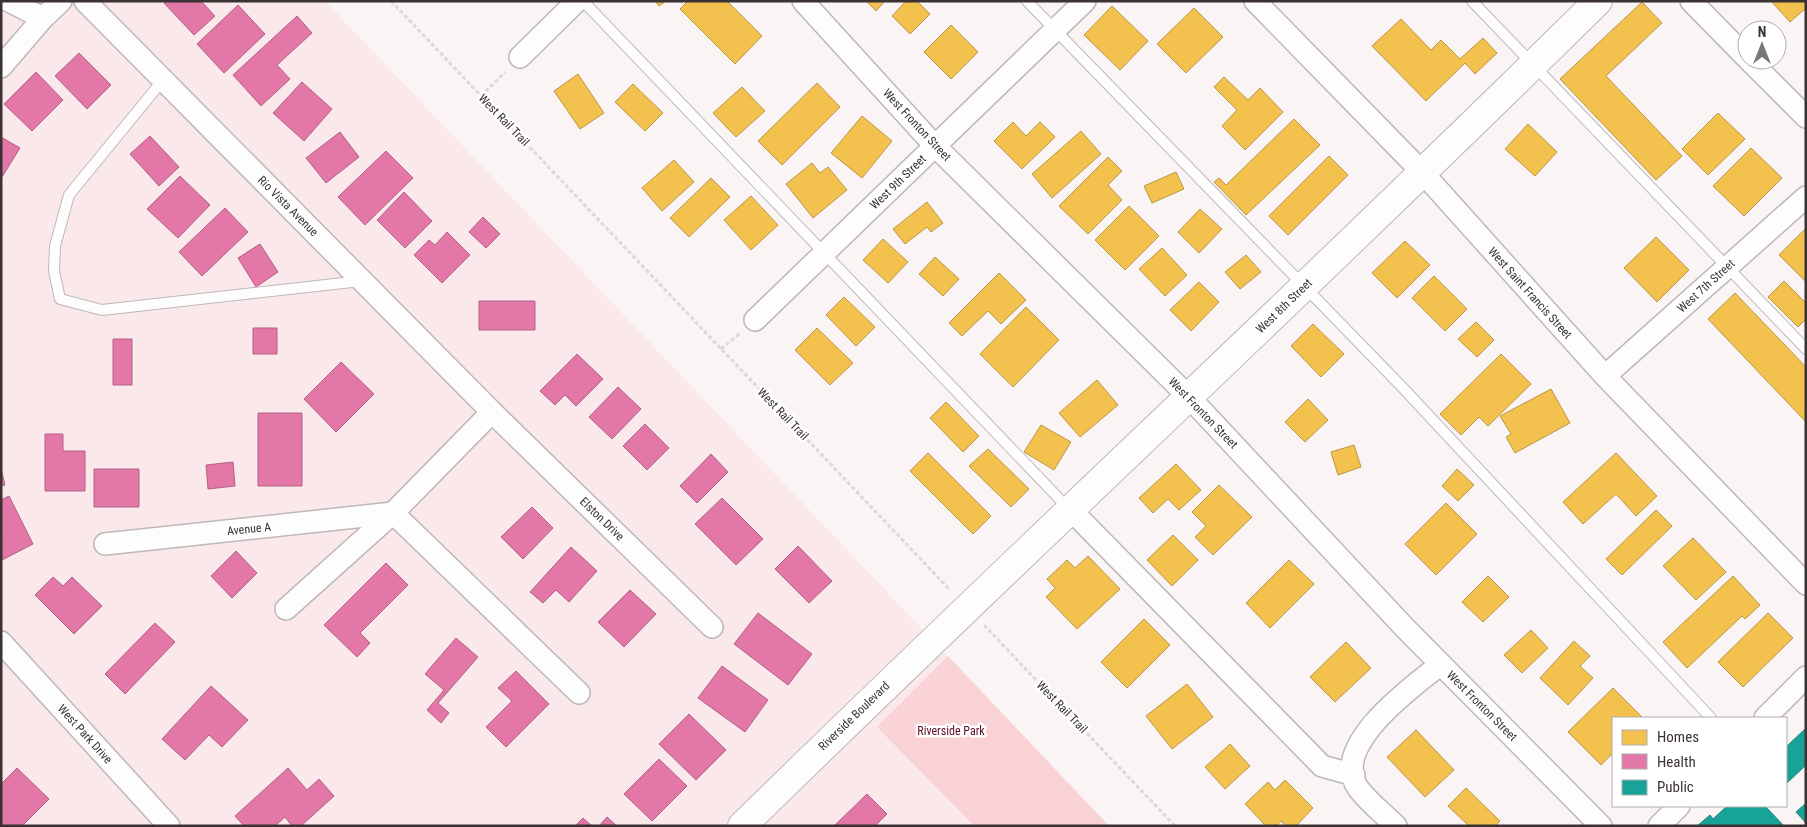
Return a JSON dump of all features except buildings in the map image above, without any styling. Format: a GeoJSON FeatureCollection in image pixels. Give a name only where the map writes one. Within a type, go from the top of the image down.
{"type":"FeatureCollection","features":[{"type":"Feature","properties":{"kind":"street"},"geometry":{"type":"LineString","coordinates":[[9,1],[43,18]]}},
{"type":"Feature","properties":{"kind":"street"},"geometry":{"type":"LineString","coordinates":[[1,68],[43,18],[61,1]]}},
{"type":"Feature","properties":{"kind":"street","name":"Rio Vista Avenue"},"geometry":{"type":"LineString","coordinates":[[85,1],[492,412]]}},
{"type":"Feature","properties":{"kind":"street"},"geometry":{"type":"LineString","coordinates":[[520,57],[577,1]]}},
{"type":"Feature","properties":{"kind":"street","name":"West Fronton Street"},"geometry":{"type":"LineString","coordinates":[[803,1],[936,146],[1189,397],[1441,664],[1601,826]]}},
{"type":"Feature","properties":{"kind":"street","name":"West 9th Street"},"geometry":{"type":"LineString","coordinates":[[755,320],[1085,1]]}},
{"type":"Feature","properties":{"kind":"street","name":"West Saint Francis Street"},"geometry":{"type":"LineString","coordinates":[[1256,1],[1423,173],[1605,376],[1806,584]]}},
{"type":"Feature","properties":{"kind":"street","name":"West 8th Street"},"geometry":{"type":"LineString","coordinates":[[966,607],[1423,173],[1598,1]]}},
{"type":"Feature","properties":{"kind":"street"},"geometry":{"type":"LineString","coordinates":[[1691,1],[1737,48]]}},
{"type":"Feature","properties":{"kind":"street"},"geometry":{"type":"LineString","coordinates":[[1759,70],[1806,117]]}},
{"type":"Feature","properties":{"kind":"street","name":"West 7th Street"},"geometry":{"type":"LineString","coordinates":[[1605,376],[1806,197]]}},
{"type":"Feature","properties":{"kind":"street"},"geometry":{"type":"LineString","coordinates":[[286,608],[393,513],[492,412]]}},
{"type":"Feature","properties":{"kind":"street","name":"Elston Drive"},"geometry":{"type":"LineString","coordinates":[[492,412],[712,627]]}},
{"type":"Feature","properties":{"kind":"street"},"geometry":{"type":"LineString","coordinates":[[1070,510],[1322,766],[1354,775]]}},
{"type":"Feature","properties":{"kind":"street"},"geometry":{"type":"LineString","coordinates":[[393,513],[580,693]]}},
{"type":"Feature","properties":{"kind":"street","name":"Avenue A"},"geometry":{"type":"LineString","coordinates":[[105,544],[393,513]]}},
{"type":"Feature","properties":{"kind":"street","name":"Riverside Boulevard"},"geometry":{"type":"LineString","coordinates":[[742,826],[966,607]]}},
{"type":"Feature","properties":{"kind":"street","name":"West Park Drive"},"geometry":{"type":"LineString","coordinates":[[1,642],[169,826]]}},
{"type":"Feature","properties":{"kind":"street"},"geometry":{"type":"LineString","coordinates":[[1396,826],[1357,787],[1352,762],[1363,736],[1397,700],[1441,664]]}},
{"type":"Feature","properties":{"kind":"street"},"geometry":{"type":"LineString","coordinates":[[1766,717],[1806,677]]}},
{"type":"Feature","properties":{"kind":"street"},"geometry":{"type":"LineString","coordinates":[[1659,826],[1678,807]]}},
{"type":"Feature","properties":{"kind":"lane"},"geometry":{"type":"LineString","coordinates":[[583,1],[826,252],[1070,510]]}},
{"type":"Feature","properties":{"kind":"lane"},"geometry":{"type":"LineString","coordinates":[[1027,1],[1404,388],[1710,717]]}},
{"type":"Feature","properties":{"kind":"lane"},"geometry":{"type":"LineString","coordinates":[[1472,1],[1806,349]]}},
{"type":"Feature","properties":{"kind":"lane"},"geometry":{"type":"LineString","coordinates":[[162,80],[69,195],[55,246],[54,271],[60,299],[102,310],[362,281]]}},
{"type":"Feature","properties":{"kind":"path","name":"West Rail Trail"},"geometry":{"type":"LineString","coordinates":[[391,1],[1175,826]]}},
{"type":"Feature","properties":{"kind":"path"},"geometry":{"type":"LineString","coordinates":[[481,96],[520,57]]}},
{"type":"Feature","properties":{"kind":"shaded area"},"geometry":{"type":"Polygon","coordinates":[[[1,1],[325,1],[948,656],[877,727],[974,826],[1,826],[1,1]]]}},
{"type":"Feature","properties":{"kind":"green space","name":"Riverside Park"},"geometry":{"type":"Polygon","coordinates":[[[948,656],[1109,826],[974,826],[877,727],[948,656]]]}}]}
